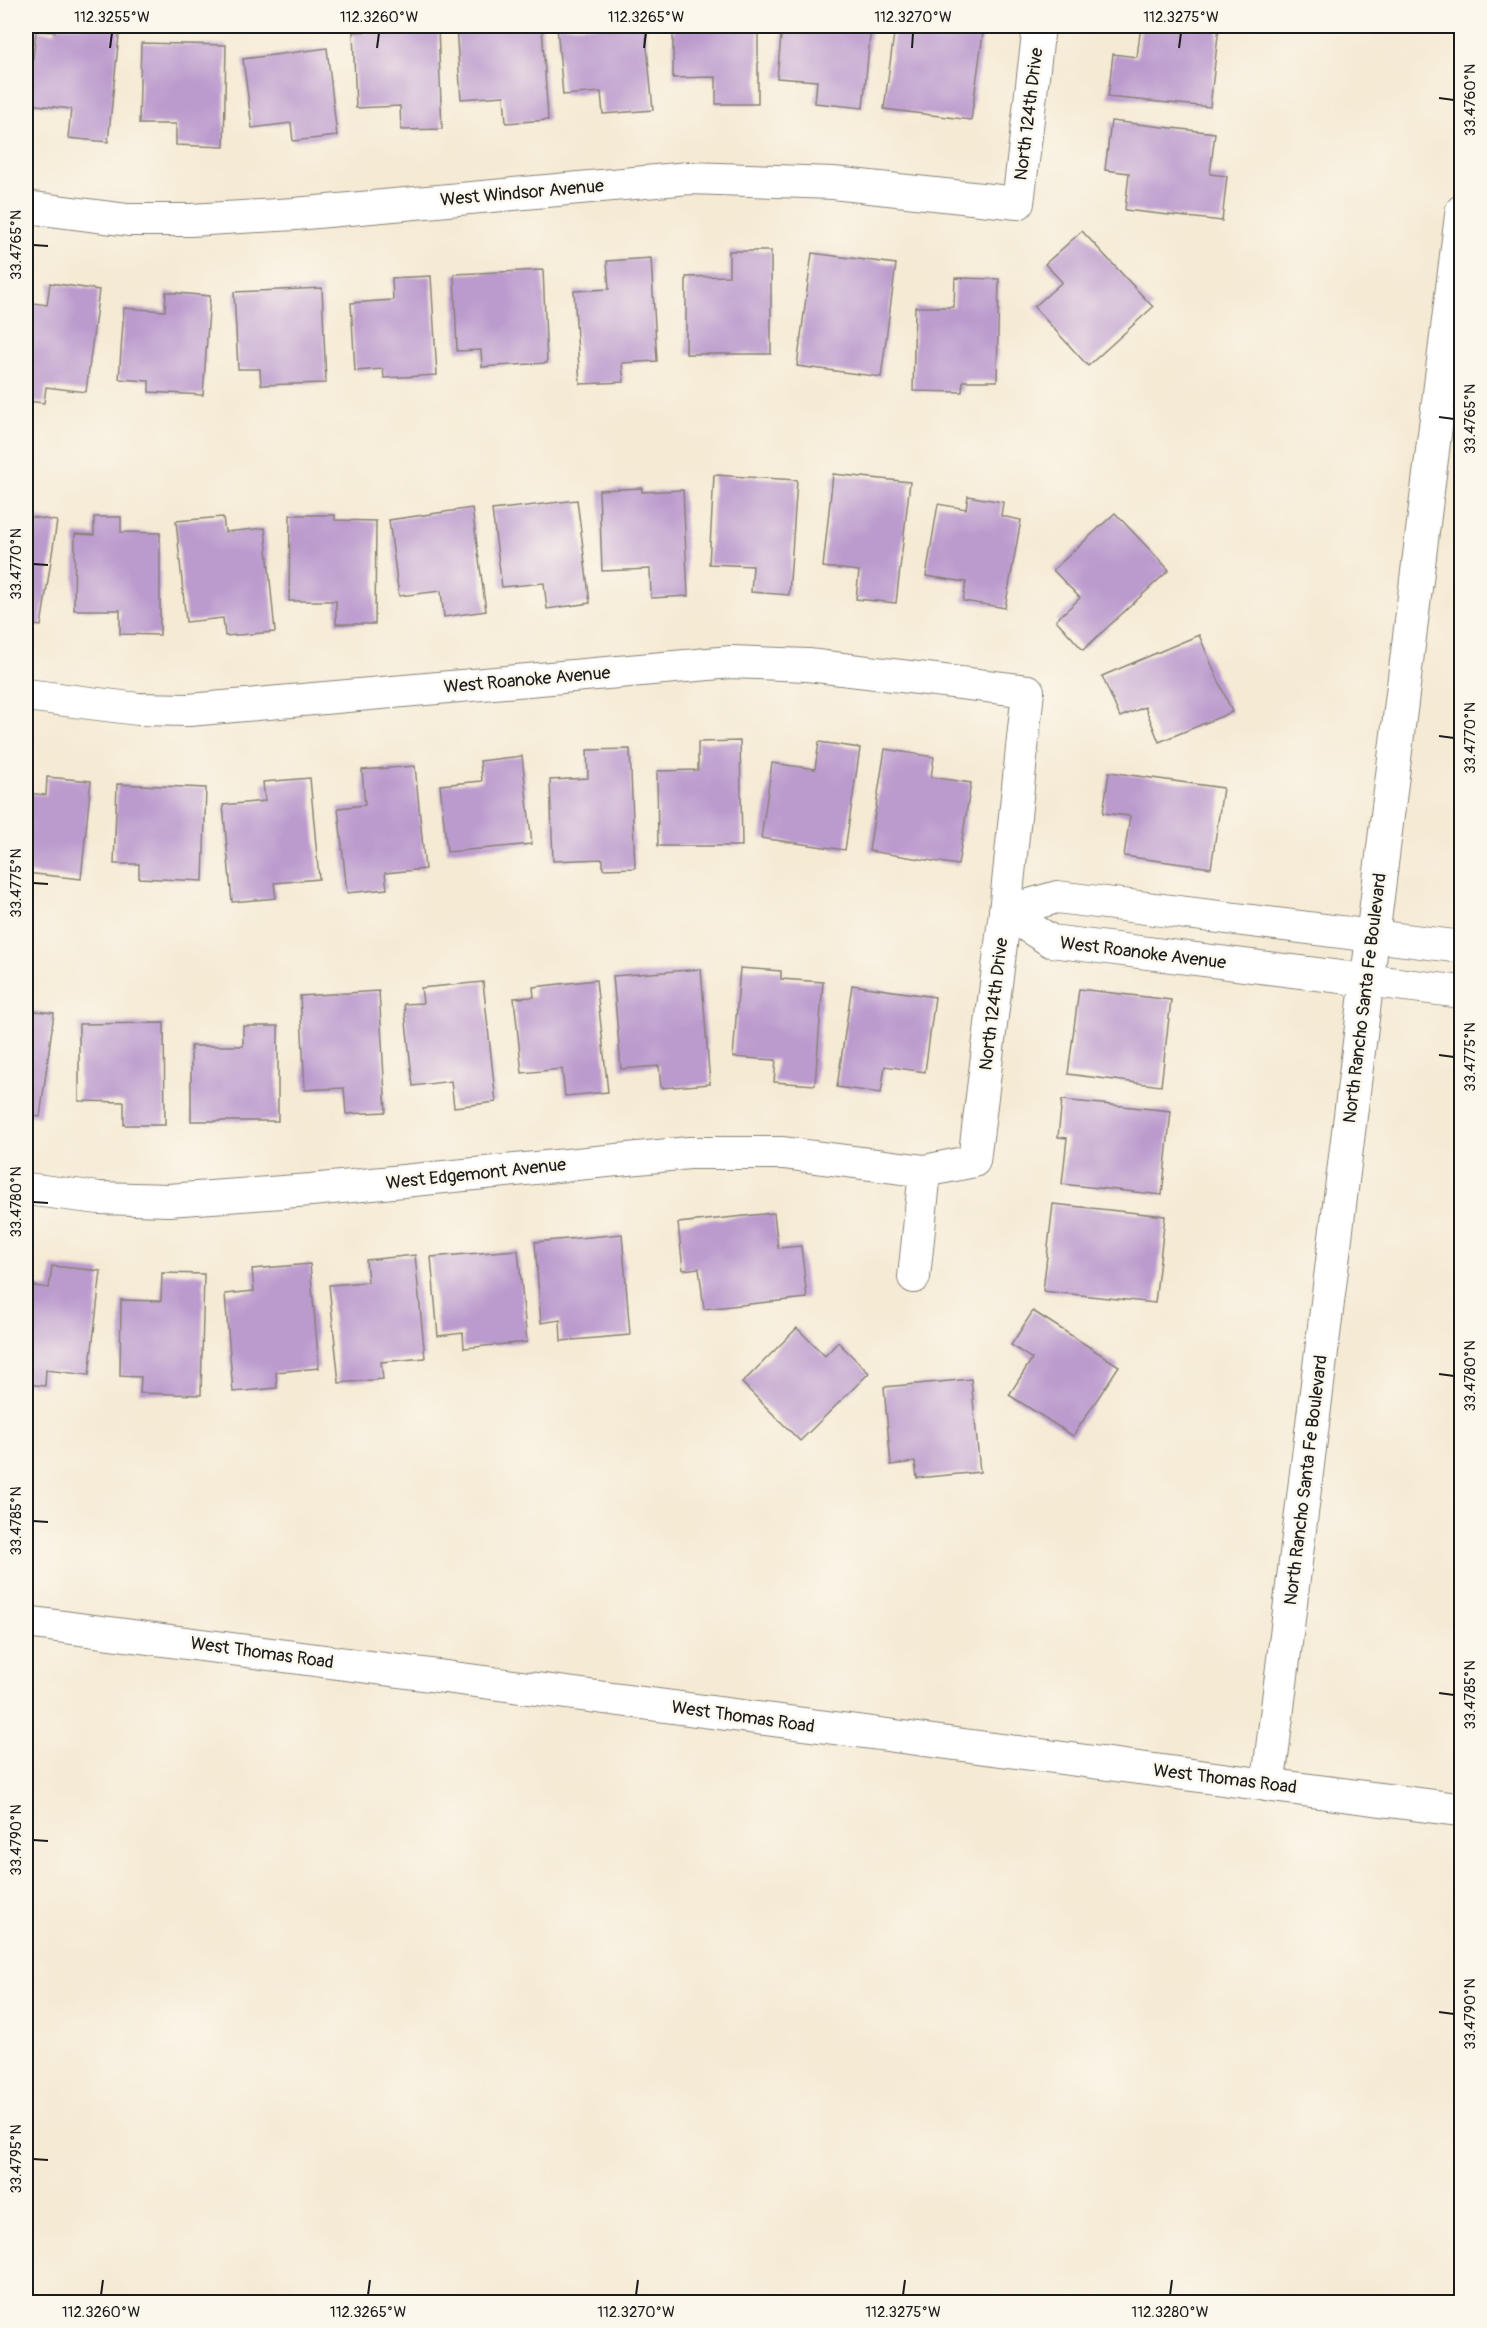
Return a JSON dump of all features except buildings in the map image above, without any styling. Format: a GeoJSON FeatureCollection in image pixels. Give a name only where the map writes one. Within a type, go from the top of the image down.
{"type":"FeatureCollection","features":[{"type":"Feature","properties":{"kind":"street","name":"North 124th Drive"},"geometry":{"type":"LineString","coordinates":[[1018,203],[1039,26]]}},
{"type":"Feature","properties":{"kind":"street","name":"West Windsor Avenue"},"geometry":{"type":"LineString","coordinates":[[26,207],[128,220],[190,220],[295,214],[689,178],[833,183],[1018,203]]}},
{"type":"Feature","properties":{"kind":"street","name":"North Rancho Santa Fe Boulevard"},"geometry":{"type":"LineString","coordinates":[[1268,1785],[1461,212]]}},
{"type":"Feature","properties":{"kind":"street","name":"West Roanoke Avenue"},"geometry":{"type":"LineString","coordinates":[[26,695],[138,709],[189,710],[731,662],[808,664],[1028,691]]}},
{"type":"Feature","properties":{"kind":"street","name":"North 124th Drive"},"geometry":{"type":"LineString","coordinates":[[925,1171],[974,1161],[1005,912],[1028,691]]}},
{"type":"Feature","properties":{"kind":"street"},"geometry":{"type":"LineString","coordinates":[[1005,912],[1057,897],[1461,947]]}},
{"type":"Feature","properties":{"kind":"street","name":"West Roanoke Avenue"},"geometry":{"type":"LineString","coordinates":[[1005,912],[1051,941],[1461,992]]}},
{"type":"Feature","properties":{"kind":"street","name":"West Edgemont Avenue"},"geometry":{"type":"LineString","coordinates":[[26,1189],[99,1198],[168,1200],[311,1190],[689,1153],[730,1152],[783,1153],[925,1171]]}},
{"type":"Feature","properties":{"kind":"street"},"geometry":{"type":"LineString","coordinates":[[914,1277],[925,1171]]}},
{"type":"Feature","properties":{"kind":"street","name":"West Thomas Road"},"geometry":{"type":"LineString","coordinates":[[26,1622],[1461,1810]]}}]}
